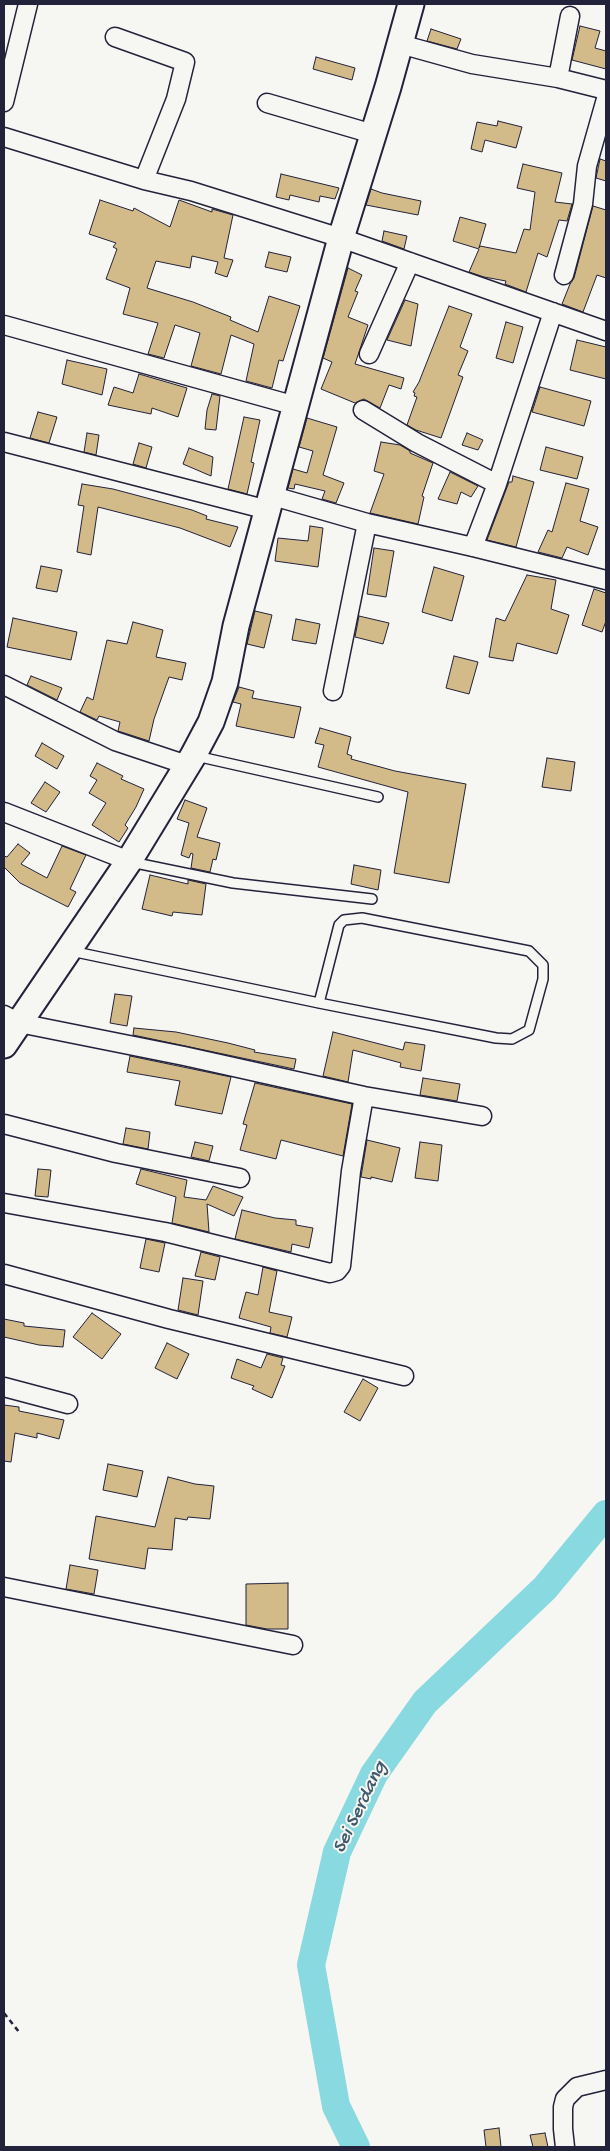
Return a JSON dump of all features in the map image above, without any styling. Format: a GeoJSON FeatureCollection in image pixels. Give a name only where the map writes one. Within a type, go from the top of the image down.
{"type":"FeatureCollection","features":[{"type":"Feature","properties":{"kind":"main road"},"geometry":{"type":"LineString","coordinates":[[4,1044],[12,1019],[69,950],[129,861],[211,722],[225,682],[236,626],[341,238],[411,4]]}},
{"type":"Feature","properties":{"kind":"street"},"geometry":{"type":"LineString","coordinates":[[4,102],[28,4]]}},
{"type":"Feature","properties":{"kind":"street"},"geometry":{"type":"LineString","coordinates":[[558,78],[570,16]]}},
{"type":"Feature","properties":{"kind":"street"},"geometry":{"type":"LineString","coordinates":[[115,37],[186,56],[176,99],[144,180]]}},
{"type":"Feature","properties":{"kind":"street"},"geometry":{"type":"LineString","coordinates":[[400,44],[472,64],[558,78],[606,90]]}},
{"type":"Feature","properties":{"kind":"street"},"geometry":{"type":"LineString","coordinates":[[564,275],[583,204],[587,166],[606,99]]}},
{"type":"Feature","properties":{"kind":"street"},"geometry":{"type":"LineString","coordinates":[[267,103],[373,134]]}},
{"type":"Feature","properties":{"kind":"street"},"geometry":{"type":"LineString","coordinates":[[4,137],[144,180],[191,191],[341,238],[606,331]]}},
{"type":"Feature","properties":{"kind":"street"},"geometry":{"type":"LineString","coordinates":[[369,354],[410,262]]}},
{"type":"Feature","properties":{"kind":"street"},"geometry":{"type":"LineString","coordinates":[[473,547],[497,484],[553,312]]}},
{"type":"Feature","properties":{"kind":"street"},"geometry":{"type":"LineString","coordinates":[[4,325],[296,406]]}},
{"type":"Feature","properties":{"kind":"street"},"geometry":{"type":"LineString","coordinates":[[363,410],[417,443],[497,484]]}},
{"type":"Feature","properties":{"kind":"street"},"geometry":{"type":"LineString","coordinates":[[6,448],[367,523],[606,580]]}},
{"type":"Feature","properties":{"kind":"street"},"geometry":{"type":"LineString","coordinates":[[333,691],[367,523]]}},
{"type":"Feature","properties":{"kind":"street"},"geometry":{"type":"LineString","coordinates":[[4,685],[115,741],[190,760]]}},
{"type":"Feature","properties":{"kind":"street"},"geometry":{"type":"LineString","coordinates":[[4,812],[129,861]]}},
{"type":"Feature","properties":{"kind":"street"},"geometry":{"type":"LineString","coordinates":[[12,1019],[364,1096],[482,1116]]}},
{"type":"Feature","properties":{"kind":"street"},"geometry":{"type":"LineString","coordinates":[[4,1203],[155,1230],[330,1273],[337,1271],[341,1266],[351,1171],[364,1096]]}},
{"type":"Feature","properties":{"kind":"street"},"geometry":{"type":"LineString","coordinates":[[4,1124],[116,1153],[240,1178]]}},
{"type":"Feature","properties":{"kind":"street"},"geometry":{"type":"LineString","coordinates":[[4,1274],[169,1319],[404,1376]]}},
{"type":"Feature","properties":{"kind":"street"},"geometry":{"type":"LineString","coordinates":[[4,1388],[68,1404]]}},
{"type":"Feature","properties":{"kind":"street"},"geometry":{"type":"LineString","coordinates":[[4,1587],[293,1645]]}},
{"type":"Feature","properties":{"kind":"street"},"geometry":{"type":"LineString","coordinates":[[565,2147],[563,2129],[565,2099],[577,2087],[606,2080]]}},
{"type":"Feature","properties":{"kind":"lane"},"geometry":{"type":"LineString","coordinates":[[190,760],[378,797]]}},
{"type":"Feature","properties":{"kind":"lane"},"geometry":{"type":"LineString","coordinates":[[129,861],[233,883],[372,899]]}},
{"type":"Feature","properties":{"kind":"lane"},"geometry":{"type":"LineString","coordinates":[[69,950],[319,1003],[496,1038],[512,1039],[529,1030],[544,979],[543,965],[529,951],[362,918],[344,920],[339,925],[319,1003]]}},
{"type":"Feature","properties":{"kind":"path"},"geometry":{"type":"LineString","coordinates":[[4,2013],[19,2032]]}},
{"type":"Feature","properties":{"kind":"building"},"geometry":{"type":"Polygon","coordinates":[[[580,26],[600,31],[595,48],[606,51],[606,69],[572,60],[580,26]]]}},
{"type":"Feature","properties":{"kind":"building"},"geometry":{"type":"Polygon","coordinates":[[[431,29],[461,39],[457,49],[427,41],[431,29]]]}},
{"type":"Feature","properties":{"kind":"building"},"geometry":{"type":"Polygon","coordinates":[[[316,57],[355,68],[352,80],[313,69],[316,57]]]}},
{"type":"Feature","properties":{"kind":"building"},"geometry":{"type":"Polygon","coordinates":[[[498,121],[522,127],[516,148],[485,140],[482,152],[471,149],[477,122],[497,126],[498,121]]]}},
{"type":"Feature","properties":{"kind":"building"},"geometry":{"type":"Polygon","coordinates":[[[600,159],[606,161],[606,181],[596,178],[600,159]]]}},
{"type":"Feature","properties":{"kind":"building"},"geometry":{"type":"Polygon","coordinates":[[[523,164],[562,173],[555,202],[572,204],[567,221],[559,220],[547,257],[538,253],[526,292],[505,284],[506,281],[469,272],[479,249],[453,241],[460,217],[486,224],[479,248],[480,246],[516,253],[524,229],[530,230],[535,192],[517,188],[523,164]]]}},
{"type":"Feature","properties":{"kind":"building"},"geometry":{"type":"Polygon","coordinates":[[[281,174],[339,188],[335,199],[320,196],[319,202],[290,195],[289,200],[276,197],[281,174]]]}},
{"type":"Feature","properties":{"kind":"building"},"geometry":{"type":"Polygon","coordinates":[[[371,189],[421,201],[418,215],[366,205],[371,189]]]}},
{"type":"Feature","properties":{"kind":"building"},"geometry":{"type":"Polygon","coordinates":[[[100,200],[133,211],[134,208],[170,227],[179,200],[212,212],[212,209],[233,215],[224,258],[233,260],[227,277],[215,273],[218,262],[192,256],[190,268],[156,261],[147,288],[193,302],[231,317],[230,320],[258,332],[269,296],[300,306],[283,361],[279,360],[272,388],[246,381],[254,344],[231,335],[221,374],[191,366],[200,333],[175,325],[164,358],[148,354],[158,323],[123,314],[130,288],[106,279],[117,249],[113,247],[116,243],[89,234],[100,200]]]}},
{"type":"Feature","properties":{"kind":"building"},"geometry":{"type":"Polygon","coordinates":[[[593,206],[606,210],[606,278],[597,275],[583,312],[562,304],[574,278],[593,206]]]}},
{"type":"Feature","properties":{"kind":"building"},"geometry":{"type":"Polygon","coordinates":[[[384,231],[407,236],[404,249],[382,241],[384,231]]]}},
{"type":"Feature","properties":{"kind":"building"},"geometry":{"type":"Polygon","coordinates":[[[269,252],[291,257],[287,272],[265,267],[269,252]]]}},
{"type":"Feature","properties":{"kind":"building"},"geometry":{"type":"Polygon","coordinates":[[[348,268],[362,275],[355,291],[358,292],[348,317],[368,325],[355,364],[404,378],[401,389],[389,385],[380,408],[364,399],[355,403],[321,389],[332,362],[323,358],[348,268]]]}},
{"type":"Feature","properties":{"kind":"building"},"geometry":{"type":"Polygon","coordinates":[[[405,300],[418,304],[411,346],[387,340],[405,300]]]}},
{"type":"Feature","properties":{"kind":"building"},"geometry":{"type":"Polygon","coordinates":[[[449,306],[472,314],[460,347],[468,351],[458,375],[463,377],[441,438],[407,425],[417,397],[414,396],[415,393],[413,392],[419,382],[449,306]]]}},
{"type":"Feature","properties":{"kind":"building"},"geometry":{"type":"Polygon","coordinates":[[[506,322],[523,327],[513,363],[496,358],[506,322]]]}},
{"type":"Feature","properties":{"kind":"building"},"geometry":{"type":"Polygon","coordinates":[[[577,340],[606,347],[606,379],[570,370],[577,340]]]}},
{"type":"Feature","properties":{"kind":"building"},"geometry":{"type":"Polygon","coordinates":[[[67,360],[107,369],[102,395],[62,384],[67,360]]]}},
{"type":"Feature","properties":{"kind":"building"},"geometry":{"type":"Polygon","coordinates":[[[139,374],[187,388],[178,417],[152,408],[151,414],[108,405],[114,387],[133,393],[139,374]]]}},
{"type":"Feature","properties":{"kind":"building"},"geometry":{"type":"Polygon","coordinates":[[[540,387],[591,401],[584,426],[532,412],[540,387]]]}},
{"type":"Feature","properties":{"kind":"building"},"geometry":{"type":"Polygon","coordinates":[[[212,394],[220,396],[216,430],[205,429],[207,410],[212,394]]]}},
{"type":"Feature","properties":{"kind":"building"},"geometry":{"type":"Polygon","coordinates":[[[38,412],[57,417],[49,443],[30,438],[38,412]]]}},
{"type":"Feature","properties":{"kind":"building"},"geometry":{"type":"Polygon","coordinates":[[[244,417],[260,420],[251,462],[254,463],[247,494],[228,489],[244,417]]]}},
{"type":"Feature","properties":{"kind":"building"},"geometry":{"type":"Polygon","coordinates":[[[307,418],[337,427],[323,475],[344,483],[336,503],[322,499],[325,491],[295,484],[294,489],[288,488],[293,469],[307,473],[313,451],[299,447],[307,418]]]}},
{"type":"Feature","properties":{"kind":"building"},"geometry":{"type":"Polygon","coordinates":[[[87,433],[99,435],[96,455],[84,452],[87,433]]]}},
{"type":"Feature","properties":{"kind":"building"},"geometry":{"type":"Polygon","coordinates":[[[467,433],[483,440],[478,450],[462,445],[467,433]]]}},
{"type":"Feature","properties":{"kind":"building"},"geometry":{"type":"Polygon","coordinates":[[[381,442],[400,445],[410,451],[410,453],[433,463],[422,496],[424,497],[418,524],[370,513],[384,474],[374,471],[381,442]]]}},
{"type":"Feature","properties":{"kind":"building"},"geometry":{"type":"Polygon","coordinates":[[[139,443],[152,447],[146,468],[133,464],[139,443]]]}},
{"type":"Feature","properties":{"kind":"building"},"geometry":{"type":"Polygon","coordinates":[[[546,447],[583,457],[577,479],[540,470],[546,447]]]}},
{"type":"Feature","properties":{"kind":"building"},"geometry":{"type":"Polygon","coordinates":[[[189,448],[213,457],[211,476],[183,464],[189,448]]]}},
{"type":"Feature","properties":{"kind":"building"},"geometry":{"type":"Polygon","coordinates":[[[450,472],[478,486],[471,497],[461,492],[457,504],[438,499],[450,472]]]}},
{"type":"Feature","properties":{"kind":"building"},"geometry":{"type":"Polygon","coordinates":[[[513,476],[534,482],[516,547],[487,540],[513,476]]]}},
{"type":"Feature","properties":{"kind":"building"},"geometry":{"type":"Polygon","coordinates":[[[566,483],[589,489],[580,521],[598,527],[588,555],[567,547],[562,558],[538,552],[548,530],[552,532],[566,483]]]}},
{"type":"Feature","properties":{"kind":"building"},"geometry":{"type":"Polygon","coordinates":[[[82,484],[113,489],[192,510],[207,516],[206,519],[238,527],[230,547],[180,528],[98,507],[91,555],[77,552],[84,506],[78,505],[82,484]]]}},
{"type":"Feature","properties":{"kind":"building"},"geometry":{"type":"Polygon","coordinates":[[[310,526],[323,528],[318,567],[275,561],[278,538],[308,541],[310,526]]]}},
{"type":"Feature","properties":{"kind":"building"},"geometry":{"type":"Polygon","coordinates":[[[374,548],[394,551],[386,597],[367,594],[374,548]]]}},
{"type":"Feature","properties":{"kind":"building"},"geometry":{"type":"Polygon","coordinates":[[[41,566],[62,570],[57,592],[36,588],[41,566]]]}},
{"type":"Feature","properties":{"kind":"building"},"geometry":{"type":"Polygon","coordinates":[[[434,567],[464,576],[452,621],[422,612],[434,567]]]}},
{"type":"Feature","properties":{"kind":"building"},"geometry":{"type":"Polygon","coordinates":[[[527,575],[556,580],[551,609],[569,615],[557,654],[517,643],[513,661],[489,657],[496,618],[505,621],[527,575]]]}},
{"type":"Feature","properties":{"kind":"building"},"geometry":{"type":"Polygon","coordinates":[[[594,589],[606,593],[606,621],[602,632],[582,625],[594,589]]]}},
{"type":"Feature","properties":{"kind":"building"},"geometry":{"type":"Polygon","coordinates":[[[255,611],[272,615],[264,648],[247,644],[255,611]]]}},
{"type":"Feature","properties":{"kind":"building"},"geometry":{"type":"Polygon","coordinates":[[[359,616],[389,623],[383,644],[355,637],[359,616]]]}},
{"type":"Feature","properties":{"kind":"building"},"geometry":{"type":"Polygon","coordinates":[[[13,618],[77,632],[71,660],[7,647],[13,618]]]}},
{"type":"Feature","properties":{"kind":"building"},"geometry":{"type":"Polygon","coordinates":[[[296,619],[320,624],[316,644],[292,640],[296,619]]]}},
{"type":"Feature","properties":{"kind":"building"},"geometry":{"type":"Polygon","coordinates":[[[133,622],[163,630],[156,657],[186,663],[182,680],[169,677],[154,719],[149,741],[118,731],[120,722],[99,716],[97,720],[80,712],[87,697],[93,700],[107,640],[127,644],[133,622]]]}},
{"type":"Feature","properties":{"kind":"building"},"geometry":{"type":"Polygon","coordinates":[[[454,656],[478,662],[469,694],[446,688],[454,656]]]}},
{"type":"Feature","properties":{"kind":"building"},"geometry":{"type":"Polygon","coordinates":[[[31,676],[62,688],[57,700],[27,685],[31,676]]]}},
{"type":"Feature","properties":{"kind":"building"},"geometry":{"type":"Polygon","coordinates":[[[239,687],[254,691],[252,698],[301,707],[294,738],[236,726],[241,704],[233,702],[239,687]]]}},
{"type":"Feature","properties":{"kind":"building"},"geometry":{"type":"Polygon","coordinates":[[[320,728],[351,737],[347,754],[352,756],[351,759],[395,771],[466,784],[449,883],[394,873],[408,792],[318,767],[324,745],[315,743],[320,728]]]}},
{"type":"Feature","properties":{"kind":"building"},"geometry":{"type":"Polygon","coordinates":[[[42,743],[64,756],[57,769],[35,756],[42,743]]]}},
{"type":"Feature","properties":{"kind":"building"},"geometry":{"type":"Polygon","coordinates":[[[547,758],[575,762],[571,791],[542,787],[547,758]]]}},
{"type":"Feature","properties":{"kind":"building"},"geometry":{"type":"Polygon","coordinates":[[[97,763],[123,776],[121,779],[144,789],[125,825],[128,828],[119,842],[92,825],[106,803],[89,793],[97,780],[90,776],[97,763]]]}},
{"type":"Feature","properties":{"kind":"building"},"geometry":{"type":"Polygon","coordinates":[[[45,782],[60,792],[46,812],[31,803],[45,782]]]}},
{"type":"Feature","properties":{"kind":"building"},"geometry":{"type":"Polygon","coordinates":[[[185,800],[207,808],[197,837],[220,843],[216,860],[213,859],[210,872],[191,868],[193,854],[191,853],[189,858],[181,855],[189,823],[177,819],[185,800]]]}},
{"type":"Feature","properties":{"kind":"building"},"geometry":{"type":"Polygon","coordinates":[[[18,844],[30,853],[21,864],[47,878],[62,846],[86,855],[70,889],[76,892],[68,907],[20,883],[4,867],[4,856],[7,857],[18,844]]]}},
{"type":"Feature","properties":{"kind":"building"},"geometry":{"type":"Polygon","coordinates":[[[354,865],[381,870],[378,890],[351,884],[354,865]]]}},
{"type":"Feature","properties":{"kind":"building"},"geometry":{"type":"Polygon","coordinates":[[[150,875],[188,884],[188,880],[206,884],[202,915],[173,912],[172,916],[142,909],[150,875]]]}},
{"type":"Feature","properties":{"kind":"building"},"geometry":{"type":"Polygon","coordinates":[[[115,994],[132,996],[127,1026],[110,1023],[115,994]]]}},
{"type":"Feature","properties":{"kind":"building"},"geometry":{"type":"Polygon","coordinates":[[[134,1028],[176,1032],[228,1043],[255,1050],[254,1052],[296,1059],[294,1069],[133,1035],[134,1028]]]}},
{"type":"Feature","properties":{"kind":"building"},"geometry":{"type":"Polygon","coordinates":[[[333,1032],[403,1050],[405,1042],[425,1045],[421,1071],[400,1067],[401,1063],[353,1050],[348,1082],[323,1076],[333,1032]]]}},
{"type":"Feature","properties":{"kind":"building"},"geometry":{"type":"Polygon","coordinates":[[[130,1056],[231,1077],[222,1114],[175,1105],[180,1081],[127,1072],[130,1056]]]}},
{"type":"Feature","properties":{"kind":"building"},"geometry":{"type":"Polygon","coordinates":[[[423,1078],[460,1084],[457,1101],[420,1095],[423,1078]]]}},
{"type":"Feature","properties":{"kind":"building"},"geometry":{"type":"Polygon","coordinates":[[[255,1083],[352,1104],[343,1156],[281,1140],[276,1159],[240,1150],[247,1125],[243,1124],[255,1083]]]}},
{"type":"Feature","properties":{"kind":"building"},"geometry":{"type":"Polygon","coordinates":[[[126,1128],[150,1132],[148,1149],[123,1144],[126,1128]]]}},
{"type":"Feature","properties":{"kind":"building"},"geometry":{"type":"Polygon","coordinates":[[[367,1140],[400,1148],[392,1182],[371,1177],[371,1179],[361,1177],[367,1140]]]}},
{"type":"Feature","properties":{"kind":"building"},"geometry":{"type":"Polygon","coordinates":[[[195,1142],[213,1146],[209,1161],[191,1157],[195,1142]]]}},
{"type":"Feature","properties":{"kind":"building"},"geometry":{"type":"Polygon","coordinates":[[[420,1142],[442,1145],[438,1181],[415,1178],[420,1142]]]}},
{"type":"Feature","properties":{"kind":"building"},"geometry":{"type":"Polygon","coordinates":[[[38,1169],[51,1170],[48,1197],[35,1196],[38,1169]]]}},
{"type":"Feature","properties":{"kind":"building"},"geometry":{"type":"Polygon","coordinates":[[[141,1169],[187,1180],[184,1197],[206,1200],[213,1186],[243,1197],[234,1216],[207,1204],[209,1232],[172,1223],[176,1197],[136,1184],[141,1169]]]}},
{"type":"Feature","properties":{"kind":"building"},"geometry":{"type":"Polygon","coordinates":[[[242,1210],[275,1218],[296,1220],[296,1225],[313,1228],[309,1248],[292,1244],[291,1252],[235,1239],[242,1210]]]}},
{"type":"Feature","properties":{"kind":"building"},"geometry":{"type":"Polygon","coordinates":[[[146,1239],[165,1243],[159,1272],[140,1268],[146,1239]]]}},
{"type":"Feature","properties":{"kind":"building"},"geometry":{"type":"Polygon","coordinates":[[[201,1252],[220,1257],[215,1280],[195,1276],[201,1252]]]}},
{"type":"Feature","properties":{"kind":"building"},"geometry":{"type":"Polygon","coordinates":[[[263,1267],[277,1271],[269,1312],[292,1317],[287,1337],[270,1333],[271,1327],[239,1318],[246,1292],[258,1295],[263,1267]]]}},
{"type":"Feature","properties":{"kind":"building"},"geometry":{"type":"Polygon","coordinates":[[[183,1278],[203,1281],[198,1315],[178,1310],[183,1278]]]}},
{"type":"Feature","properties":{"kind":"building"},"geometry":{"type":"Polygon","coordinates":[[[92,1313],[121,1334],[102,1359],[73,1337],[92,1313]]]}},
{"type":"Feature","properties":{"kind":"building"},"geometry":{"type":"Polygon","coordinates":[[[4,1319],[24,1323],[24,1326],[65,1330],[63,1347],[39,1345],[4,1337],[4,1319]]]}},
{"type":"Feature","properties":{"kind":"building"},"geometry":{"type":"Polygon","coordinates":[[[167,1343],[189,1354],[177,1379],[155,1368],[167,1343]]]}},
{"type":"Feature","properties":{"kind":"building"},"geometry":{"type":"Polygon","coordinates":[[[267,1354],[283,1358],[281,1365],[285,1366],[272,1398],[252,1389],[254,1386],[231,1378],[237,1359],[261,1368],[267,1354]]]}},
{"type":"Feature","properties":{"kind":"building"},"geometry":{"type":"Polygon","coordinates":[[[363,1379],[378,1388],[360,1421],[344,1412],[363,1379]]]}},
{"type":"Feature","properties":{"kind":"building"},"geometry":{"type":"Polygon","coordinates":[[[4,1405],[19,1407],[19,1411],[64,1420],[59,1439],[37,1433],[37,1438],[15,1433],[11,1462],[4,1461],[4,1405]]]}},
{"type":"Feature","properties":{"kind":"building"},"geometry":{"type":"Polygon","coordinates":[[[108,1464],[143,1471],[137,1497],[103,1490],[108,1464]]]}},
{"type":"Feature","properties":{"kind":"building"},"geometry":{"type":"Polygon","coordinates":[[[168,1477],[195,1484],[214,1486],[210,1519],[188,1517],[187,1520],[175,1518],[172,1550],[148,1548],[145,1569],[89,1559],[96,1516],[155,1527],[168,1477]]]}},
{"type":"Feature","properties":{"kind":"building"},"geometry":{"type":"Polygon","coordinates":[[[70,1565],[98,1570],[94,1594],[66,1589],[70,1565]]]}},
{"type":"Feature","properties":{"kind":"building"},"geometry":{"type":"Polygon","coordinates":[[[288,1583],[288,1629],[267,1629],[246,1625],[246,1584],[288,1583]]]}},
{"type":"Feature","properties":{"kind":"building"},"geometry":{"type":"Polygon","coordinates":[[[499,2128],[501,2147],[486,2147],[484,2130],[499,2128]]]}},
{"type":"Feature","properties":{"kind":"building"},"geometry":{"type":"Polygon","coordinates":[[[545,2133],[548,2147],[533,2147],[530,2135],[545,2133]]]}},
{"type":"Feature","properties":{"kind":"waterway","name":"Sei Serdang"},"geometry":{"type":"LineString","coordinates":[[356,2147],[336,2106],[311,1965],[337,1852],[374,1774],[425,1702],[545,1588],[606,1514]]}}]}
